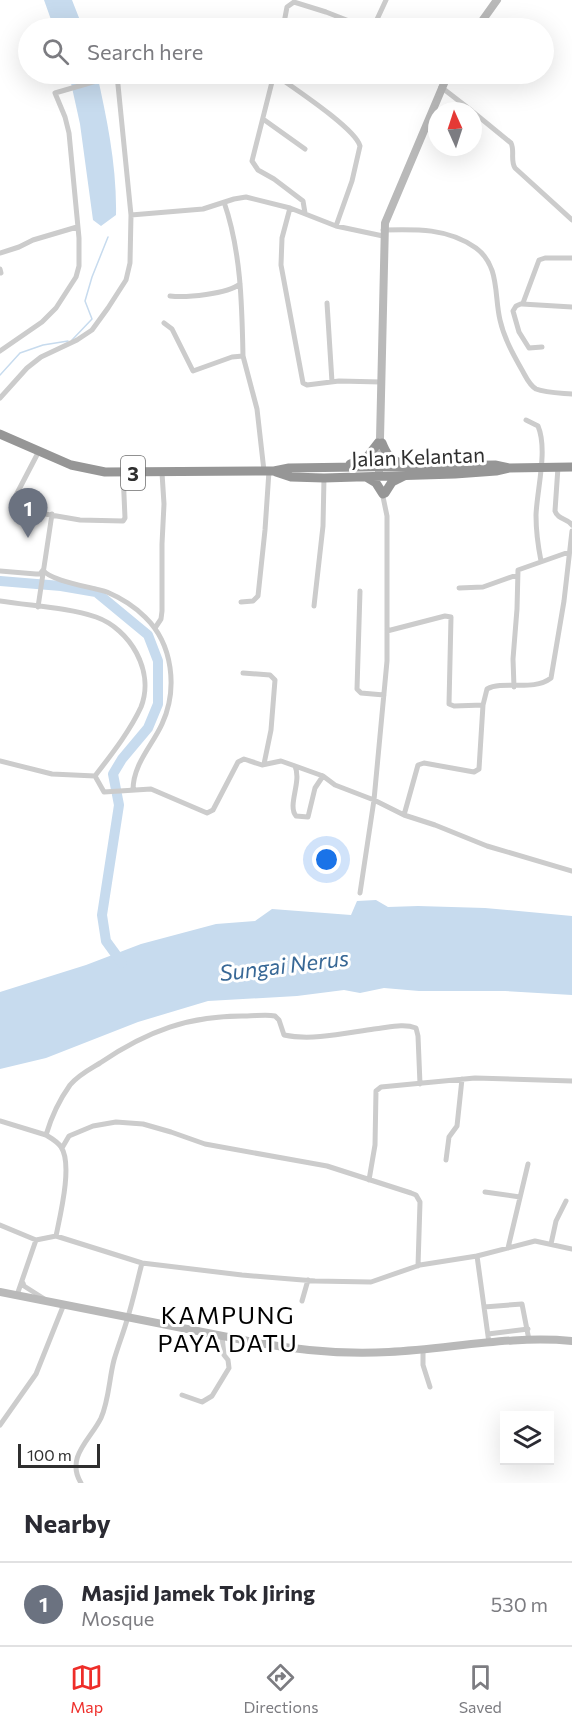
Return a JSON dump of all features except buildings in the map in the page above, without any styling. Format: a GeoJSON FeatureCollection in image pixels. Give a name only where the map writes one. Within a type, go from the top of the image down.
{"type":"FeatureCollection","features":[{"type":"Feature","properties":{"kind":"highway","name":"Jalan Kelantan"},"geometry":{"type":"LineString","coordinates":[[0,434],[71,465],[88,470],[162,473],[336,468],[409,474],[465,473],[508,468]]}},
{"type":"Feature","properties":{"kind":"highway"},"geometry":{"type":"LineString","coordinates":[[336,468],[363,459],[374,450],[380,441],[392,460],[424,466]]}},
{"type":"Feature","properties":{"kind":"highway","name":"Jalan Kelantan"},"geometry":{"type":"LineString","coordinates":[[269,471],[291,477],[324,478],[365,476],[381,471],[424,466],[495,465],[508,468]]}},
{"type":"Feature","properties":{"kind":"highway","name":"3"},"geometry":{"type":"LineString","coordinates":[[508,468],[572,466]]}},
{"type":"Feature","properties":{"kind":"highway"},"geometry":{"type":"LineString","coordinates":[[365,476],[376,483],[384,494],[392,482],[409,474]]}},
{"type":"Feature","properties":{"kind":"main road"},"geometry":{"type":"LineString","coordinates":[[484,18],[497,0]]}},
{"type":"Feature","properties":{"kind":"main road"},"geometry":{"type":"LineString","coordinates":[[381,471],[383,233],[389,209],[419,146],[443,84]]}},
{"type":"Feature","properties":{"kind":"main road"},"geometry":{"type":"LineString","coordinates":[[0,1292],[286,1348],[328,1352],[390,1352],[529,1340],[572,1341]]}},
{"type":"Feature","properties":{"kind":"street"},"geometry":{"type":"LineString","coordinates":[[378,18],[386,0]]}},
{"type":"Feature","properties":{"kind":"street"},"geometry":{"type":"LineString","coordinates":[[285,18],[287,7],[294,2],[341,18]]}},
{"type":"Feature","properties":{"kind":"street"},"geometry":{"type":"LineString","coordinates":[[0,351],[42,322],[56,308],[76,277],[80,257],[69,133],[55,93],[84,84]]}},
{"type":"Feature","properties":{"kind":"street"},"geometry":{"type":"LineString","coordinates":[[0,398],[34,362],[92,330],[126,280],[130,263],[131,215],[119,84]]}},
{"type":"Feature","properties":{"kind":"street"},"geometry":{"type":"LineString","coordinates":[[272,84],[252,161],[258,170],[303,201],[305,213]]}},
{"type":"Feature","properties":{"kind":"street"},"geometry":{"type":"LineString","coordinates":[[287,84],[341,124],[358,140],[360,146],[352,181],[336,226]]}},
{"type":"Feature","properties":{"kind":"street"},"geometry":{"type":"LineString","coordinates":[[448,84],[464,102]]}},
{"type":"Feature","properties":{"kind":"street"},"geometry":{"type":"LineString","coordinates":[[263,119],[304,149]]}},
{"type":"Feature","properties":{"kind":"street"},"geometry":{"type":"LineString","coordinates":[[482,120],[511,143],[513,147],[512,164],[515,168],[572,220]]}},
{"type":"Feature","properties":{"kind":"street"},"geometry":{"type":"LineString","coordinates":[[131,215],[203,209],[246,197],[290,208],[336,226],[383,233],[428,229],[453,236],[482,252],[488,261],[496,281],[503,331],[512,353],[529,382],[537,389],[572,394]]}},
{"type":"Feature","properties":{"kind":"street"},"geometry":{"type":"LineString","coordinates":[[224,202],[231,224],[240,284],[243,356],[257,409],[269,471],[258,596],[253,601],[241,602]]}},
{"type":"Feature","properties":{"kind":"street"},"geometry":{"type":"LineString","coordinates":[[290,208],[282,238],[281,265],[303,383],[307,385],[332,382],[381,382]]}},
{"type":"Feature","properties":{"kind":"street"},"geometry":{"type":"LineString","coordinates":[[0,253],[77,227]]}},
{"type":"Feature","properties":{"kind":"street"},"geometry":{"type":"LineString","coordinates":[[522,304],[539,260],[572,258]]}},
{"type":"Feature","properties":{"kind":"street"},"geometry":{"type":"LineString","coordinates":[[170,296],[225,292],[240,284]]}},
{"type":"Feature","properties":{"kind":"street"},"geometry":{"type":"LineString","coordinates":[[327,303],[332,382]]}},
{"type":"Feature","properties":{"kind":"street"},"geometry":{"type":"LineString","coordinates":[[542,346],[530,349],[519,332],[513,311],[516,306],[522,304],[572,307]]}},
{"type":"Feature","properties":{"kind":"street"},"geometry":{"type":"LineString","coordinates":[[164,323],[172,329],[193,371],[232,357],[243,356]]}},
{"type":"Feature","properties":{"kind":"street"},"geometry":{"type":"LineString","coordinates":[[526,420],[539,428],[542,442],[536,518],[541,561]]}},
{"type":"Feature","properties":{"kind":"street"},"geometry":{"type":"LineString","coordinates":[[39,451],[14,499],[12,506],[16,509],[80,520],[123,521],[126,518],[123,472]]}},
{"type":"Feature","properties":{"kind":"street"},"geometry":{"type":"LineString","coordinates":[[558,467],[555,511],[558,517],[572,525]]}},
{"type":"Feature","properties":{"kind":"street"},"geometry":{"type":"LineString","coordinates":[[360,892],[375,800],[384,695],[387,631],[387,516],[381,471]]}},
{"type":"Feature","properties":{"kind":"street"},"geometry":{"type":"LineString","coordinates":[[155,628],[161,619],[162,611],[164,504],[162,473]]}},
{"type":"Feature","properties":{"kind":"street"},"geometry":{"type":"LineString","coordinates":[[314,606],[323,526],[324,478]]}},
{"type":"Feature","properties":{"kind":"street"},"geometry":{"type":"LineString","coordinates":[[38,607],[52,514]]}},
{"type":"Feature","properties":{"kind":"street"},"geometry":{"type":"LineString","coordinates":[[404,815],[418,765],[424,763],[474,772],[479,769],[483,705],[485,693],[489,687],[514,687],[546,682],[552,675],[572,531]]}},
{"type":"Feature","properties":{"kind":"street"},"geometry":{"type":"LineString","coordinates":[[514,687],[513,658],[518,609],[517,575],[520,568],[569,552]]}},
{"type":"Feature","properties":{"kind":"street"},"geometry":{"type":"LineString","coordinates":[[0,571],[36,574],[43,572]]}},
{"type":"Feature","properties":{"kind":"street"},"geometry":{"type":"LineString","coordinates":[[43,572],[47,576],[106,592],[127,602],[155,628],[168,654],[170,701],[162,724],[138,765],[130,791]]}},
{"type":"Feature","properties":{"kind":"street"},"geometry":{"type":"LineString","coordinates":[[459,588],[479,587],[517,575]]}},
{"type":"Feature","properties":{"kind":"street"},"geometry":{"type":"LineString","coordinates":[[360,591],[357,689],[361,693],[384,695]]}},
{"type":"Feature","properties":{"kind":"street"},"geometry":{"type":"LineString","coordinates":[[0,601],[81,613],[108,622],[120,630],[130,642],[142,666],[144,686],[140,707],[95,776]]}},
{"type":"Feature","properties":{"kind":"street"},"geometry":{"type":"LineString","coordinates":[[387,631],[445,616],[451,617],[448,701],[454,706],[483,705]]}},
{"type":"Feature","properties":{"kind":"street"},"geometry":{"type":"LineString","coordinates":[[243,673],[270,675],[275,680],[271,730],[264,764]]}},
{"type":"Feature","properties":{"kind":"street"},"geometry":{"type":"LineString","coordinates":[[95,776],[104,792],[151,789],[207,813],[213,810],[238,762],[244,759],[264,764],[277,761],[323,776],[334,785],[375,800],[404,815],[487,846],[572,871]]}},
{"type":"Feature","properties":{"kind":"street"},"geometry":{"type":"LineString","coordinates":[[0,761],[52,774],[95,776]]}},
{"type":"Feature","properties":{"kind":"street"},"geometry":{"type":"LineString","coordinates":[[295,766],[298,775],[292,810],[296,816],[308,817],[315,788],[323,776]]}},
{"type":"Feature","properties":{"kind":"street"},"geometry":{"type":"LineString","coordinates":[[46,1135],[66,1091],[82,1074],[132,1042],[202,1018],[271,1015],[279,1020],[284,1035],[299,1037],[398,1026],[413,1027],[418,1036],[420,1084]]}},
{"type":"Feature","properties":{"kind":"street"},"geometry":{"type":"LineString","coordinates":[[369,1180],[375,1145],[376,1091],[381,1087],[462,1079],[572,1081]]}},
{"type":"Feature","properties":{"kind":"street"},"geometry":{"type":"LineString","coordinates":[[446,1160],[449,1137],[457,1126],[462,1079]]}},
{"type":"Feature","properties":{"kind":"street"},"geometry":{"type":"LineString","coordinates":[[0,1121],[46,1135],[62,1148],[66,1165],[56,1236]]}},
{"type":"Feature","properties":{"kind":"street"},"geometry":{"type":"LineString","coordinates":[[62,1148],[69,1136],[81,1130],[106,1123],[123,1122],[162,1129],[205,1144],[319,1164],[411,1193],[420,1202],[418,1266]]}},
{"type":"Feature","properties":{"kind":"street"},"geometry":{"type":"LineString","coordinates":[[508,1248],[528,1164]]}},
{"type":"Feature","properties":{"kind":"street"},"geometry":{"type":"LineString","coordinates":[[485,1192],[520,1197]]}},
{"type":"Feature","properties":{"kind":"street"},"geometry":{"type":"LineString","coordinates":[[551,1244],[556,1221],[566,1201]]}},
{"type":"Feature","properties":{"kind":"street"},"geometry":{"type":"LineString","coordinates":[[0,1225],[36,1240],[56,1236],[142,1263],[308,1280],[370,1282],[418,1266],[477,1256],[535,1241],[572,1249]]}},
{"type":"Feature","properties":{"kind":"street"},"geometry":{"type":"LineString","coordinates":[[17,1295],[36,1240]]}},
{"type":"Feature","properties":{"kind":"street"},"geometry":{"type":"LineString","coordinates":[[477,1256],[489,1343]]}},
{"type":"Feature","properties":{"kind":"street"},"geometry":{"type":"LineString","coordinates":[[81,1483],[75,1465],[77,1455],[100,1419],[106,1404],[115,1357],[142,1263]]}},
{"type":"Feature","properties":{"kind":"street"},"geometry":{"type":"LineString","coordinates":[[302,1301],[308,1280]]}},
{"type":"Feature","properties":{"kind":"street"},"geometry":{"type":"LineString","coordinates":[[23,1282],[24,1286],[47,1301]]}},
{"type":"Feature","properties":{"kind":"street"},"geometry":{"type":"LineString","coordinates":[[0,1425],[36,1374],[64,1304]]}},
{"type":"Feature","properties":{"kind":"street"},"geometry":{"type":"LineString","coordinates":[[484,1307],[522,1304],[529,1340]]}},
{"type":"Feature","properties":{"kind":"street"},"geometry":{"type":"LineString","coordinates":[[488,1334],[528,1329]]}},
{"type":"Feature","properties":{"kind":"street"},"geometry":{"type":"LineString","coordinates":[[182,1395],[202,1402],[212,1396],[229,1368],[228,1360],[224,1355],[222,1336]]}},
{"type":"Feature","properties":{"kind":"street"},"geometry":{"type":"LineString","coordinates":[[423,1349],[423,1365],[430,1388]]}},
{"type":"Feature","properties":{"kind":"water"},"geometry":{"type":"Polygon","coordinates":[[[44,0],[72,0],[79,18],[50,18],[44,0]]]}},
{"type":"Feature","properties":{"kind":"water"},"geometry":{"type":"Polygon","coordinates":[[[71,84],[99,84],[108,126],[116,197],[116,215],[101,226],[93,220],[80,124],[71,84]]]}},
{"type":"Feature","properties":{"kind":"water","name":"Sungai Nerus"},"geometry":{"type":"Polygon","coordinates":[[[376,900],[388,907],[485,908],[572,916],[572,995],[384,988],[360,993],[344,990],[297,996],[208,1001],[138,1022],[46,1058],[0,1069],[0,992],[86,965],[141,944],[216,924],[255,921],[272,909],[351,915],[357,901],[376,900]]]}},
{"type":"Feature","properties":{"kind":"waterway"},"geometry":{"type":"LineString","coordinates":[[72,340],[92,319],[85,301],[108,237]]}},
{"type":"Feature","properties":{"kind":"waterway"},"geometry":{"type":"LineString","coordinates":[[0,375],[20,353],[43,345],[68,341]]}},
{"type":"Feature","properties":{"kind":"waterway"},"geometry":{"type":"LineString","coordinates":[[0,581],[61,586],[96,592],[148,635],[158,661],[158,704],[148,728],[122,759],[113,774],[119,805],[102,915],[106,941],[122,963]]}},
{"type":"Feature","properties":{"kind":"place","name":"Masjid Jamek Tok Jiring"},"geometry":{"type":"Point","coordinates":[28,538]}},
{"type":"Feature","properties":{"kind":"district","name":"KAMPUNG PAYA DATU"},"geometry":{"type":"Point","coordinates":[228,1328]}}]}
